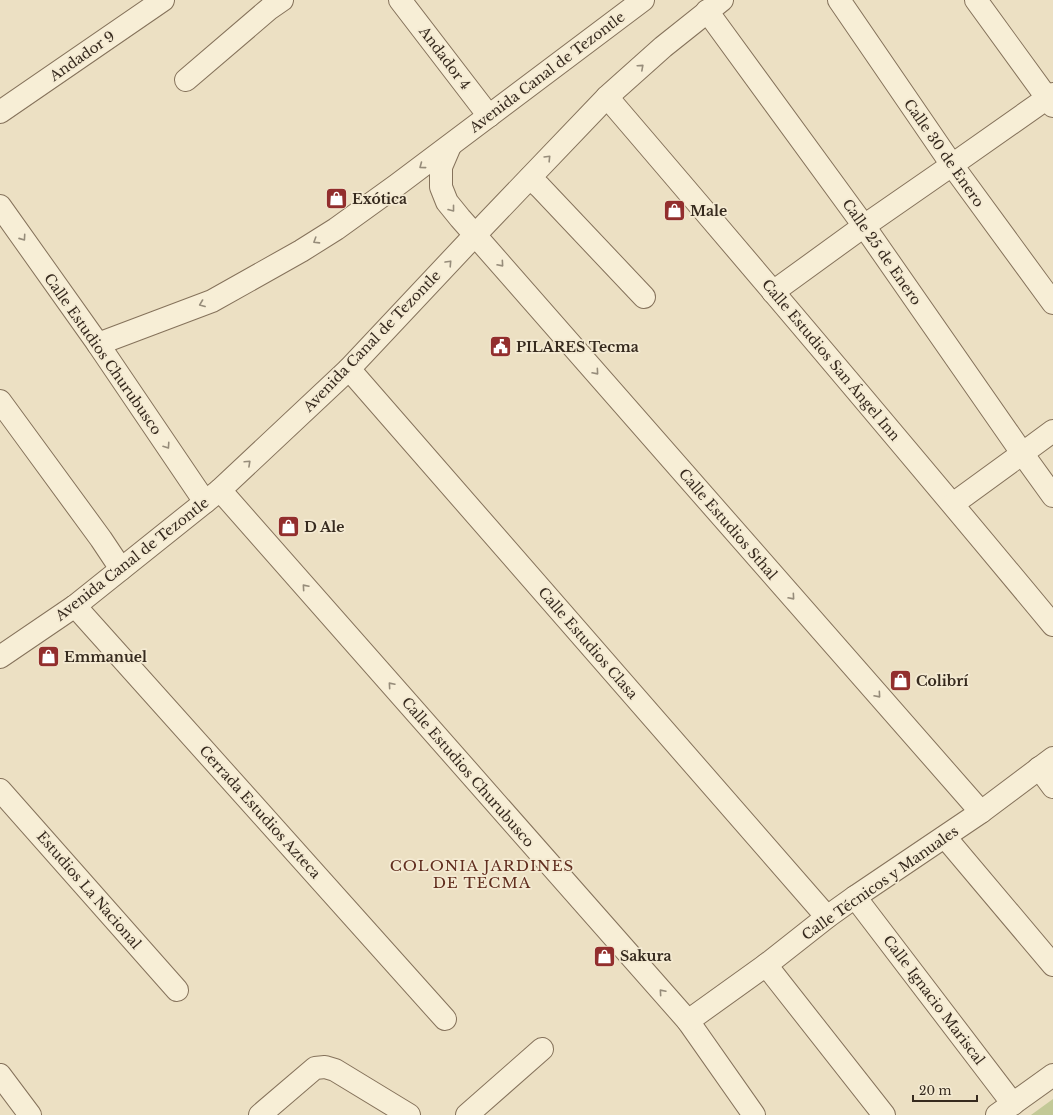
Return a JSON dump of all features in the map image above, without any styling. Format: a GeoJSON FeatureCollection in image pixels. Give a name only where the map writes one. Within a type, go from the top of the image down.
{"type":"FeatureCollection","features":[{"type":"Feature","properties":{"kind":"street","name":"Andador 9"},"geometry":{"type":"LineString","coordinates":[[0,112],[163,0]]}},
{"type":"Feature","properties":{"kind":"street"},"geometry":{"type":"LineString","coordinates":[[186,80],[263,14],[282,0]]}},
{"type":"Feature","properties":{"kind":"street","name":"Andador 4"},"geometry":{"type":"LineString","coordinates":[[400,0],[489,116]]}},
{"type":"Feature","properties":{"kind":"street","name":"Avenida Canal de Tezontle"},"geometry":{"type":"LineString","coordinates":[[98,344],[212,301],[294,255],[336,229],[450,146],[644,0]]}},
{"type":"Feature","properties":{"kind":"street","name":"Calle 30 de Enero"},"geometry":{"type":"LineString","coordinates":[[839,0],[952,166],[1053,303]]}},
{"type":"Feature","properties":{"kind":"street"},"geometry":{"type":"LineString","coordinates":[[774,292],[864,226],[1051,99],[976,0]]}},
{"type":"Feature","properties":{"kind":"street","name":"Avenida Canal de Tezontle"},"geometry":{"type":"LineString","coordinates":[[0,657],[75,606],[212,496],[349,369],[607,97],[663,47],[715,6]]}},
{"type":"Feature","properties":{"kind":"street","name":"Calle 25 de Enero"},"geometry":{"type":"LineString","coordinates":[[715,6],[864,226],[1053,496]]}},
{"type":"Feature","properties":{"kind":"street","name":"Calle Estudios San Ángel Inn"},"geometry":{"type":"LineString","coordinates":[[607,97],[774,292],[1053,625]]}},
{"type":"Feature","properties":{"kind":"street","name":"Calle Estudios Sthal"},"geometry":{"type":"LineString","coordinates":[[450,146],[442,167],[441,187],[447,202],[981,812]]}},
{"type":"Feature","properties":{"kind":"street"},"geometry":{"type":"LineString","coordinates":[[530,178],[644,297]]}},
{"type":"Feature","properties":{"kind":"street","name":"Calle Estudios Churubusco"},"geometry":{"type":"LineString","coordinates":[[0,206],[98,344],[212,496],[688,1021],[754,1115]]}},
{"type":"Feature","properties":{"kind":"street","name":"Calle Estudios Clasa"},"geometry":{"type":"LineString","coordinates":[[349,369],[827,917]]}},
{"type":"Feature","properties":{"kind":"street"},"geometry":{"type":"LineString","coordinates":[[0,401],[101,539],[121,569]]}},
{"type":"Feature","properties":{"kind":"street"},"geometry":{"type":"LineString","coordinates":[[953,504],[1053,431]]}},
{"type":"Feature","properties":{"kind":"street","name":"Cerrada Estudios Azteca"},"geometry":{"type":"LineString","coordinates":[[75,606],[445,1019]]}},
{"type":"Feature","properties":{"kind":"street"},"geometry":{"type":"LineString","coordinates":[[1046,763],[1053,787]]}},
{"type":"Feature","properties":{"kind":"street","name":"Calle Técnicos y Manuales"},"geometry":{"type":"LineString","coordinates":[[688,1021],[766,965],[827,917],[945,838],[1046,763]]}},
{"type":"Feature","properties":{"kind":"street","name":"Estudios La Nacional"},"geometry":{"type":"LineString","coordinates":[[0,790],[177,990]]}},
{"type":"Feature","properties":{"kind":"street"},"geometry":{"type":"LineString","coordinates":[[945,838],[1053,965]]}},
{"type":"Feature","properties":{"kind":"street","name":"Calle Ignacio Mariscal"},"geometry":{"type":"LineString","coordinates":[[855,897],[1005,1109]]}},
{"type":"Feature","properties":{"kind":"street"},"geometry":{"type":"LineString","coordinates":[[766,965],[884,1115]]}},
{"type":"Feature","properties":{"kind":"street"},"geometry":{"type":"LineString","coordinates":[[466,1115],[542,1049]]}},
{"type":"Feature","properties":{"kind":"street"},"geometry":{"type":"LineString","coordinates":[[260,1115],[315,1068],[325,1067],[334,1070],[409,1115]]}},
{"type":"Feature","properties":{"kind":"street"},"geometry":{"type":"LineString","coordinates":[[0,1075],[30,1115]]}},
{"type":"Feature","properties":{"kind":"street"},"geometry":{"type":"LineString","coordinates":[[1005,1109],[1053,1075]]}},
{"type":"Feature","properties":{"kind":"green space"},"geometry":{"type":"Polygon","coordinates":[[[1053,1099],[1053,1115],[1031,1115],[1053,1099]]]}},
{"type":"Feature","properties":{"kind":"place","name":"Exótica"},"geometry":{"type":"Point","coordinates":[336,199]}},
{"type":"Feature","properties":{"kind":"place","name":"Male"},"geometry":{"type":"Point","coordinates":[675,211]}},
{"type":"Feature","properties":{"kind":"place","name":"PILARES Tecma"},"geometry":{"type":"Point","coordinates":[501,347]}},
{"type":"Feature","properties":{"kind":"place","name":"D Ale"},"geometry":{"type":"Point","coordinates":[288,527]}},
{"type":"Feature","properties":{"kind":"place","name":"Emmanuel"},"geometry":{"type":"Point","coordinates":[48,657]}},
{"type":"Feature","properties":{"kind":"place","name":"Colibrí"},"geometry":{"type":"Point","coordinates":[901,681]}},
{"type":"Feature","properties":{"kind":"place","name":"Sakura"},"geometry":{"type":"Point","coordinates":[605,956]}},
{"type":"Feature","properties":{"kind":"district","name":"COLONIA JARDINES DE TECMA"},"geometry":{"type":"Point","coordinates":[482,874]}}]}
